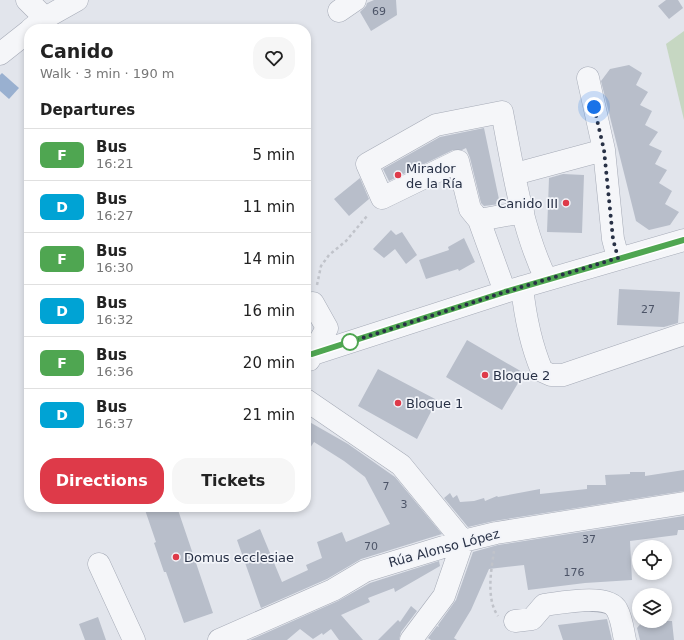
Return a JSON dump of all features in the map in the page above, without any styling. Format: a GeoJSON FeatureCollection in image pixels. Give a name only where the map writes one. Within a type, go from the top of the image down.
{"type":"FeatureCollection","features":[{"type":"Feature","properties":{"kind":"street"},"geometry":{"type":"LineString","coordinates":[[27,0],[34,24]]}},
{"type":"Feature","properties":{"kind":"street"},"geometry":{"type":"LineString","coordinates":[[38,24],[76,0]]}},
{"type":"Feature","properties":{"kind":"street"},"geometry":{"type":"LineString","coordinates":[[0,54],[24,35]]}},
{"type":"Feature","properties":{"kind":"street"},"geometry":{"type":"LineString","coordinates":[[588,78],[604,150],[613,239],[618,258]]}},
{"type":"Feature","properties":{"kind":"street"},"geometry":{"type":"LineString","coordinates":[[546,279],[538,263],[523,212],[502,112],[436,125],[367,164],[382,198],[458,161],[470,209],[479,220],[513,289],[524,302],[535,356],[542,371],[551,375],[563,375],[684,334]]}},
{"type":"Feature","properties":{"kind":"street"},"geometry":{"type":"LineString","coordinates":[[515,174],[604,150]]}},
{"type":"Feature","properties":{"kind":"street"},"geometry":{"type":"LineString","coordinates":[[479,220],[523,212]]}},
{"type":"Feature","properties":{"kind":"street"},"geometry":{"type":"LineString","coordinates":[[311,358],[513,289],[684,240]]}},
{"type":"Feature","properties":{"kind":"street"},"geometry":{"type":"LineString","coordinates":[[311,356],[327,328],[313,303]]}},
{"type":"Feature","properties":{"kind":"street"},"geometry":{"type":"LineString","coordinates":[[311,409],[401,465],[463,541],[444,596],[412,640]]}},
{"type":"Feature","properties":{"kind":"street","name":"Rúa Alonso López"},"geometry":{"type":"LineString","coordinates":[[219,640],[333,590],[365,571],[463,541],[496,533],[684,503]]}},
{"type":"Feature","properties":{"kind":"street"},"geometry":{"type":"LineString","coordinates":[[99,564],[134,640]]}},
{"type":"Feature","properties":{"kind":"street"},"geometry":{"type":"LineString","coordinates":[[515,621],[532,619],[544,605],[598,600],[609,602],[617,609],[625,640]]}},
{"type":"Feature","properties":{"kind":"path"},"geometry":{"type":"LineString","coordinates":[[313,303],[322,266],[329,255],[346,241],[367,216]]}},
{"type":"Feature","properties":{"kind":"path"},"geometry":{"type":"LineString","coordinates":[[496,533],[491,594],[493,606],[497,616],[506,622],[515,621]]}},
{"type":"Feature","properties":{"kind":"green space"},"geometry":{"type":"Polygon","coordinates":[[[684,31],[684,120],[666,44],[684,31]]]}},
{"type":"Feature","properties":{"kind":"water"},"geometry":{"type":"Polygon","coordinates":[[[2,73],[19,88],[9,99],[0,91],[0,75],[2,73]]]}},
{"type":"Feature","properties":{"kind":"building"},"geometry":{"type":"Polygon","coordinates":[[[374,0],[396,0],[397,15],[371,31],[360,12],[367,3],[374,0]]]}},
{"type":"Feature","properties":{"kind":"building"},"geometry":{"type":"Polygon","coordinates":[[[666,0],[678,0],[683,8],[669,19],[658,6],[666,0]]]}},
{"type":"Feature","properties":{"kind":"building"},"geometry":{"type":"Polygon","coordinates":[[[629,65],[642,73],[636,85],[648,92],[640,105],[652,111],[645,125],[658,132],[649,145],[662,151],[655,164],[667,170],[659,183],[672,191],[665,204],[679,212],[670,225],[649,230],[636,221],[601,81],[610,69],[629,65]]]}},
{"type":"Feature","properties":{"kind":"building","name":"Mirador de la Ría"},"geometry":{"type":"Polygon","coordinates":[[[484,128],[500,204],[484,206],[481,203],[470,158],[466,148],[462,150],[453,150],[389,181],[383,169],[440,137],[484,128]]]}},
{"type":"Feature","properties":{"kind":"building","name":"Canido III"},"geometry":{"type":"Polygon","coordinates":[[[563,174],[584,175],[582,233],[547,232],[549,178],[563,174]]]}},
{"type":"Feature","properties":{"kind":"building"},"geometry":{"type":"Polygon","coordinates":[[[360,178],[369,199],[349,216],[334,199],[360,178]]]}},
{"type":"Feature","properties":{"kind":"building"},"geometry":{"type":"Polygon","coordinates":[[[391,230],[396,235],[402,232],[417,255],[406,264],[395,249],[384,258],[373,249],[391,230]]]}},
{"type":"Feature","properties":{"kind":"building"},"geometry":{"type":"Polygon","coordinates":[[[464,238],[475,262],[459,271],[458,269],[426,279],[419,260],[449,250],[448,247],[464,238]]]}},
{"type":"Feature","properties":{"kind":"building"},"geometry":{"type":"Polygon","coordinates":[[[619,289],[680,292],[678,323],[664,327],[617,325],[619,289]]]}},
{"type":"Feature","properties":{"kind":"building","name":"Bloque 2"},"geometry":{"type":"Polygon","coordinates":[[[467,340],[524,373],[502,410],[446,377],[467,340]]]}},
{"type":"Feature","properties":{"kind":"building","name":"Bloque 1"},"geometry":{"type":"Polygon","coordinates":[[[378,369],[437,400],[417,439],[358,406],[378,369]]]}},
{"type":"Feature","properties":{"kind":"building"},"geometry":{"type":"Polygon","coordinates":[[[311,423],[348,444],[395,477],[442,534],[361,559],[327,579],[261,608],[237,540],[260,529],[282,582],[308,570],[306,565],[322,558],[317,542],[342,532],[346,542],[390,524],[365,477],[344,461],[314,442],[311,446],[311,423]]]}},
{"type":"Feature","properties":{"kind":"building"},"geometry":{"type":"Polygon","coordinates":[[[684,470],[684,491],[494,521],[468,527],[444,498],[450,493],[453,498],[457,495],[460,502],[474,501],[484,498],[485,501],[497,496],[540,489],[540,494],[587,489],[587,485],[606,485],[605,475],[645,472],[645,476],[684,470]]]}},
{"type":"Feature","properties":{"kind":"building","name":"Domus ecclesiae"},"geometry":{"type":"Polygon","coordinates":[[[146,512],[179,512],[213,613],[184,623],[166,572],[164,572],[154,543],[156,542],[146,512]]]}},
{"type":"Feature","properties":{"kind":"building"},"geometry":{"type":"Polygon","coordinates":[[[684,516],[684,530],[678,530],[677,535],[630,541],[632,580],[585,583],[528,590],[524,565],[489,569],[471,610],[454,638],[457,640],[431,640],[428,638],[437,626],[439,627],[438,625],[456,600],[473,552],[498,545],[684,516]]]}},
{"type":"Feature","properties":{"kind":"building"},"geometry":{"type":"Polygon","coordinates":[[[439,561],[440,566],[395,592],[394,588],[368,598],[370,602],[341,615],[363,640],[339,640],[331,629],[323,635],[322,633],[313,639],[300,629],[287,640],[250,640],[338,601],[370,583],[439,561]]]}},
{"type":"Feature","properties":{"kind":"building"},"geometry":{"type":"Polygon","coordinates":[[[411,606],[417,611],[401,632],[399,640],[378,640],[398,620],[400,622],[411,606]]]}},
{"type":"Feature","properties":{"kind":"building"},"geometry":{"type":"Polygon","coordinates":[[[98,617],[106,640],[85,640],[79,624],[98,617]]]}},
{"type":"Feature","properties":{"kind":"building"},"geometry":{"type":"Polygon","coordinates":[[[607,619],[612,640],[563,640],[558,625],[607,619]]]}},
{"type":"Feature","properties":{"kind":"building"},"geometry":{"type":"Polygon","coordinates":[[[672,621],[674,640],[640,640],[637,628],[672,628],[672,621]]]}},
{"type":"Feature","properties":{"kind":"bus line","name":"F"},"geometry":{"type":"LineString","coordinates":[[312,354],[546,279],[684,240]]}},
{"type":"Feature","properties":{"kind":"place","name":"Mirador de la Ría"},"geometry":{"type":"Point","coordinates":[398,175]}},
{"type":"Feature","properties":{"kind":"place","name":"Canido III"},"geometry":{"type":"Point","coordinates":[566,203]}},
{"type":"Feature","properties":{"kind":"place","name":"Bloque 2"},"geometry":{"type":"Point","coordinates":[485,375]}},
{"type":"Feature","properties":{"kind":"place","name":"Bloque 1"},"geometry":{"type":"Point","coordinates":[398,403]}},
{"type":"Feature","properties":{"kind":"place","name":"Domus ecclesiae"},"geometry":{"type":"Point","coordinates":[176,557]}},
{"type":"Feature","properties":{"kind":"route"},"geometry":{"type":"LineString","coordinates":[[350,342],[546,279],[618,258],[613,239],[604,150],[594,107]]}}]}
